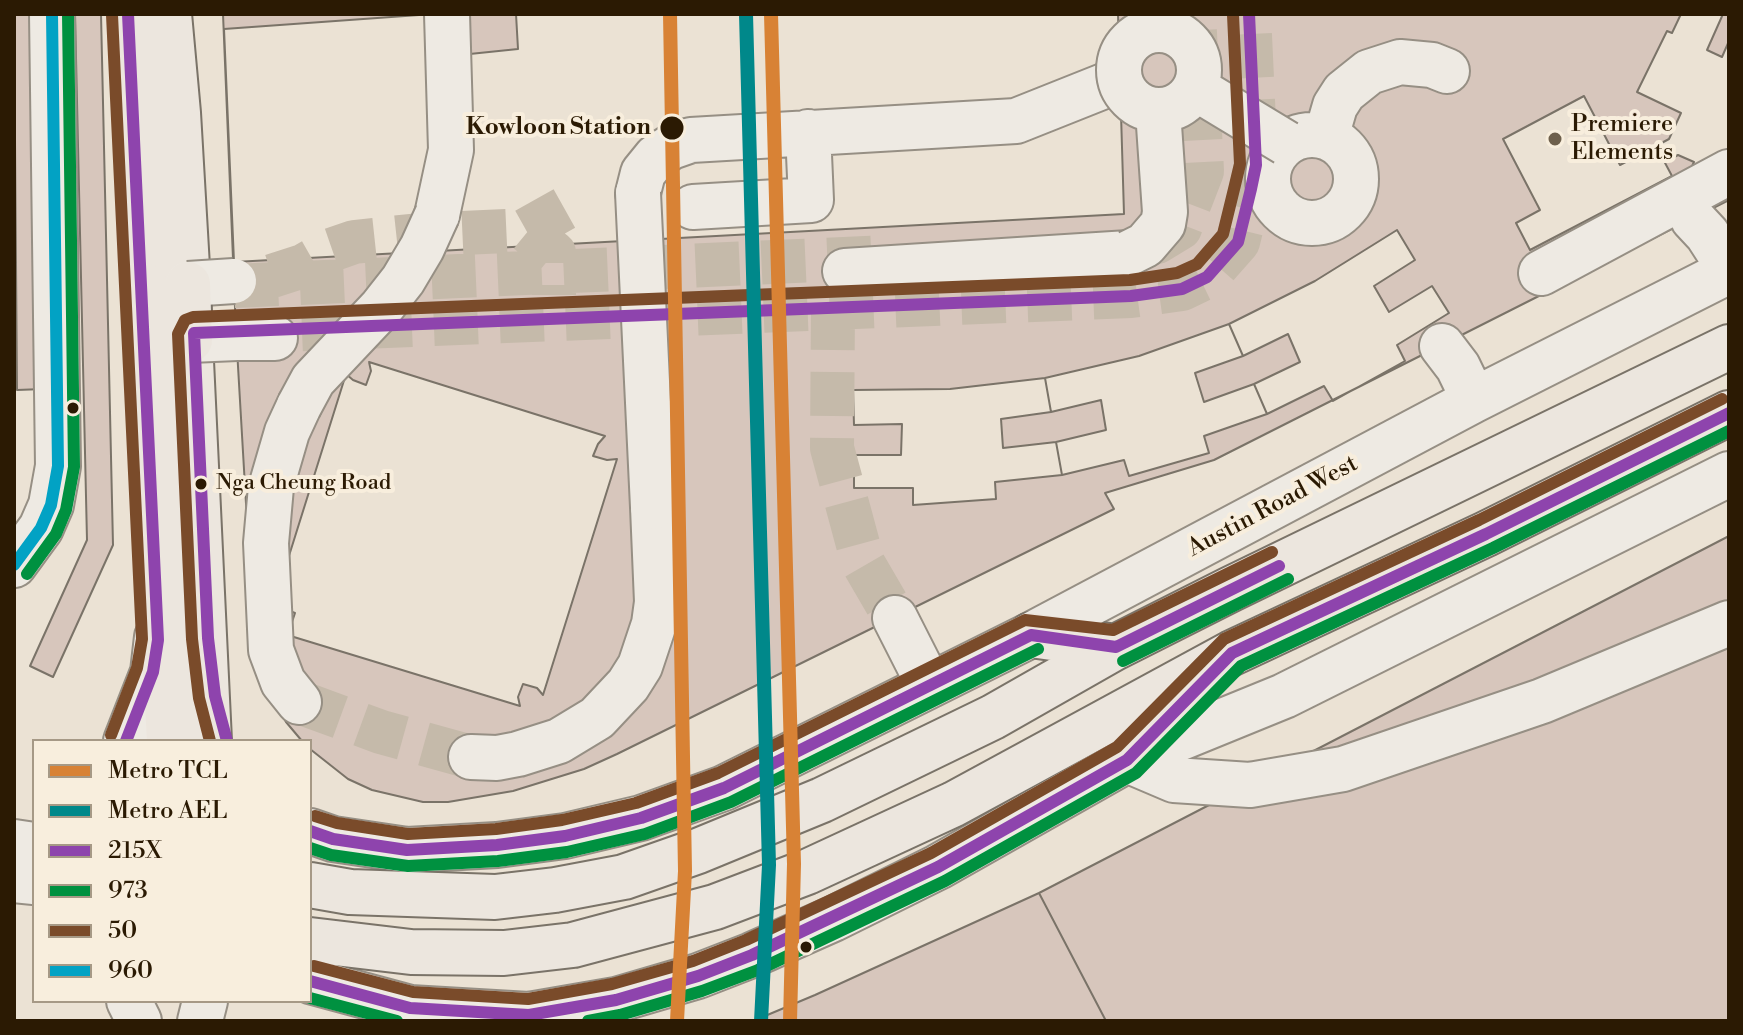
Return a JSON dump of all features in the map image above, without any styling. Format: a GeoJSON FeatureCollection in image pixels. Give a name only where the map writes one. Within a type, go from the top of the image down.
{"type":"FeatureCollection","features":[{"type":"Feature","properties":{"kind":"main road"},"geometry":{"type":"LineString","coordinates":[[131,14],[145,338],[169,739]]}},
{"type":"Feature","properties":{"kind":"main road"},"geometry":{"type":"LineString","coordinates":[[169,14],[190,286],[209,739]]}},
{"type":"Feature","properties":{"kind":"main road"},"geometry":{"type":"LineString","coordinates":[[312,885],[350,892],[495,897],[624,877],[710,846],[822,800],[993,717],[1116,647],[1729,347]]}},
{"type":"Feature","properties":{"kind":"main road"},"geometry":{"type":"LineString","coordinates":[[312,940],[411,952],[504,953],[573,945],[715,907],[794,877],[928,816],[1232,653],[1486,534],[1729,413]]}},
{"type":"Feature","properties":{"kind":"main road"},"geometry":{"type":"LineString","coordinates":[[1031,635],[1116,647]]}},
{"type":"Feature","properties":{"kind":"main road"},"geometry":{"type":"LineString","coordinates":[[1127,760],[1232,653]]}},
{"type":"Feature","properties":{"kind":"street"},"geometry":{"type":"LineString","coordinates":[[14,565],[41,528],[51,505],[58,466],[52,14]]}},
{"type":"Feature","properties":{"kind":"street"},"geometry":{"type":"LineString","coordinates":[[178,14],[190,286]]}},
{"type":"Feature","properties":{"kind":"street"},"geometry":{"type":"LineString","coordinates":[[299,702],[283,682],[271,650],[266,543],[271,487],[287,432],[313,380],[403,280],[437,215],[451,150],[447,14]]}},
{"type":"Feature","properties":{"kind":"street"},"geometry":{"type":"LineString","coordinates":[[1156,22],[1180,36],[1195,53],[1198,76],[1195,88],[1180,104],[1158,111],[1133,102],[1119,80],[1121,56],[1127,46],[1156,22]]}},
{"type":"Feature","properties":{"kind":"street"},"geometry":{"type":"LineString","coordinates":[[1195,88],[1306,140],[1344,92],[1369,72],[1400,62],[1432,65],[1447,71]]}},
{"type":"Feature","properties":{"kind":"street"},"geometry":{"type":"LineString","coordinates":[[471,757],[497,758],[518,754],[559,741],[578,730],[614,703],[640,666],[648,646],[657,602],[638,193],[643,173],[656,157],[671,147],[691,140],[1016,121],[1119,80]]}},
{"type":"Feature","properties":{"kind":"street"},"geometry":{"type":"LineString","coordinates":[[845,271],[1129,253],[1145,245],[1163,224],[1165,212],[1158,111]]}},
{"type":"Feature","properties":{"kind":"street"},"geometry":{"type":"LineString","coordinates":[[693,207],[811,200],[808,132]]}},
{"type":"Feature","properties":{"kind":"street"},"geometry":{"type":"LineString","coordinates":[[1541,273],[1624,216],[1729,172]]}},
{"type":"Feature","properties":{"kind":"street"},"geometry":{"type":"LineString","coordinates":[[1693,219],[1707,234],[1729,269]]}},
{"type":"Feature","properties":{"kind":"street","name":"Austin Road West"},"geometry":{"type":"LineString","coordinates":[[312,832],[333,839],[407,850],[510,843],[565,836],[626,822],[724,788],[1031,635],[1474,400],[1729,269]]}},
{"type":"Feature","properties":{"kind":"street"},"geometry":{"type":"LineString","coordinates":[[143,288],[234,284]]}},
{"type":"Feature","properties":{"kind":"street"},"geometry":{"type":"LineString","coordinates":[[127,739],[153,672],[158,640],[145,338],[256,335]]}},
{"type":"Feature","properties":{"kind":"street"},"geometry":{"type":"LineString","coordinates":[[192,337],[208,638],[215,696],[226,739]]}},
{"type":"Feature","properties":{"kind":"street"},"geometry":{"type":"LineString","coordinates":[[1442,346],[1458,367],[1474,400]]}},
{"type":"Feature","properties":{"kind":"street"},"geometry":{"type":"LineString","coordinates":[[312,982],[410,1008],[529,1015],[616,1000],[698,976],[833,919],[938,867],[1127,760],[1284,696],[1729,474]]}},
{"type":"Feature","properties":{"kind":"street"},"geometry":{"type":"LineString","coordinates":[[895,618],[929,685]]}},
{"type":"Feature","properties":{"kind":"street"},"geometry":{"type":"LineString","coordinates":[[1127,760],[1174,780],[1250,785],[1343,769],[1542,701],[1729,623]]}},
{"type":"Feature","properties":{"kind":"street"},"geometry":{"type":"LineString","coordinates":[[130,1003],[139,1021]]}},
{"type":"Feature","properties":{"kind":"building"},"geometry":{"type":"Polygon","coordinates":[[[14,14],[34,14],[43,389],[17,390],[14,14]]]}},
{"type":"Feature","properties":{"kind":"building"},"geometry":{"type":"Polygon","coordinates":[[[75,14],[101,14],[113,545],[53,677],[30,666],[87,540],[75,14]]]}},
{"type":"Feature","properties":{"kind":"building"},"geometry":{"type":"Polygon","coordinates":[[[223,14],[1729,14],[1729,200],[1214,460],[1105,493],[1114,509],[617,754],[584,769],[513,791],[448,802],[423,802],[372,790],[348,779],[312,751],[312,739],[300,739],[286,722],[271,696],[254,641],[236,332],[223,14]]]}},
{"type":"Feature","properties":{"kind":"building","name":"Kowloon Station"},"geometry":{"type":"Polygon","coordinates":[[[433,14],[460,55],[518,49],[516,14],[1118,14],[1124,214],[234,262],[224,29],[433,14]]]}},
{"type":"Feature","properties":{"kind":"building"},"geometry":{"type":"Polygon","coordinates":[[[1681,14],[1723,14],[1707,50],[1722,57],[1729,41],[1729,175],[1686,179],[1694,162],[1678,155],[1665,162],[1656,146],[1669,139],[1681,113],[1637,92],[1667,31],[1672,33],[1681,14]]]}},
{"type":"Feature","properties":{"kind":"building"},"geometry":{"type":"Polygon","coordinates":[[[1584,96],[1620,165],[1656,146],[1672,176],[1530,250],[1516,223],[1540,210],[1503,139],[1584,96]]]}},
{"type":"Feature","properties":{"kind":"building"},"geometry":{"type":"Polygon","coordinates":[[[1397,230],[1415,260],[1374,286],[1389,312],[1432,286],[1449,313],[1397,345],[1405,361],[1333,401],[1324,386],[1267,414],[1254,384],[1300,362],[1288,334],[1243,356],[1229,324],[1315,281],[1397,230]]]}},
{"type":"Feature","properties":{"kind":"building"},"geometry":{"type":"Polygon","coordinates":[[[1229,324],[1243,356],[1195,373],[1204,402],[1254,384],[1267,414],[1204,436],[1209,453],[1129,476],[1124,460],[1062,475],[1056,442],[1106,430],[1101,400],[1051,412],[1045,378],[1139,356],[1229,324]]]}},
{"type":"Feature","properties":{"kind":"building"},"geometry":{"type":"Polygon","coordinates":[[[369,362],[605,436],[593,456],[617,459],[543,695],[537,688],[523,684],[518,697],[520,706],[284,634],[295,613],[282,608],[272,610],[346,374],[366,385],[371,371],[369,362]]]}},
{"type":"Feature","properties":{"kind":"building"},"geometry":{"type":"Polygon","coordinates":[[[1045,378],[1051,412],[1001,419],[1003,448],[1056,442],[1062,475],[995,482],[996,499],[913,505],[913,488],[854,488],[854,455],[901,455],[902,424],[854,425],[853,390],[950,389],[1045,378]]]}},
{"type":"Feature","properties":{"kind":"building"},"geometry":{"type":"Polygon","coordinates":[[[1729,536],[1729,1021],[1106,1021],[1039,893],[1729,536]]]}},
{"type":"Feature","properties":{"kind":"building"},"geometry":{"type":"Polygon","coordinates":[[[1039,893],[1106,1021],[753,1021],[815,995],[1039,893]]]}},
{"type":"Feature","properties":{"kind":"tunnel"},"geometry":{"type":"LineString","coordinates":[[1144,244],[1157,242],[1180,228],[1202,171],[1194,14]]}},
{"type":"Feature","properties":{"kind":"tunnel"},"geometry":{"type":"LineString","coordinates":[[236,332],[1131,296],[1182,289],[1207,277],[1238,242],[1251,189],[1256,165],[1249,14]]}},
{"type":"Feature","properties":{"kind":"tunnel"},"geometry":{"type":"LineString","coordinates":[[526,230],[583,198]]}},
{"type":"Feature","properties":{"kind":"tunnel"},"geometry":{"type":"LineString","coordinates":[[272,276],[303,266],[331,250],[354,242],[419,235],[526,230],[554,253],[554,295]]}},
{"type":"Feature","properties":{"kind":"tunnel"},"geometry":{"type":"LineString","coordinates":[[234,286],[887,257]]}},
{"type":"Feature","properties":{"kind":"tunnel"},"geometry":{"type":"LineString","coordinates":[[833,306],[832,448],[863,563],[895,618]]}},
{"type":"Feature","properties":{"kind":"tunnel"},"geometry":{"type":"LineString","coordinates":[[299,702],[381,732],[471,757]]}},
{"type":"Feature","properties":{"kind":"metro line","name":"TCL"},"geometry":{"type":"LineString","coordinates":[[670,14],[685,871],[677,1021]]}},
{"type":"Feature","properties":{"kind":"metro line","name":"AEL"},"geometry":{"type":"LineString","coordinates":[[746,14],[769,865],[761,1021]]}},
{"type":"Feature","properties":{"kind":"metro line","name":"TCL"},"geometry":{"type":"LineString","coordinates":[[771,14],[794,864],[790,1021]]}},
{"type":"Feature","properties":{"kind":"transit line","name":"960"},"geometry":{"type":"LineString","coordinates":[[14,565],[41,528],[51,505],[58,466],[52,14]]}},
{"type":"Feature","properties":{"kind":"transit line","name":"973"},"geometry":{"type":"LineString","coordinates":[[27,574],[56,534],[66,510],[74,467],[68,14]]}},
{"type":"Feature","properties":{"kind":"transit line","name":"215X"},"geometry":{"type":"LineString","coordinates":[[127,739],[153,672],[158,640],[128,14]]}},
{"type":"Feature","properties":{"kind":"transit line","name":"215X"},"geometry":{"type":"LineString","coordinates":[[226,739],[215,696],[208,638],[194,333],[1131,296],[1182,289],[1207,277],[1238,242],[1251,189],[1256,165],[1249,14]]}},
{"type":"Feature","properties":{"kind":"transit line","name":"50"},"geometry":{"type":"LineString","coordinates":[[111,735],[137,668],[142,639],[112,15]]}},
{"type":"Feature","properties":{"kind":"transit line","name":"50"},"geometry":{"type":"LineString","coordinates":[[209,739],[199,698],[192,639],[178,334],[185,320],[193,317],[1130,280],[1177,273],[1197,264],[1223,234],[1240,164],[1233,15]]}},
{"type":"Feature","properties":{"kind":"transit line","name":"50"},"geometry":{"type":"LineString","coordinates":[[314,966],[413,992],[528,999],[612,984],[693,961],[746,940],[931,853],[1117,747],[1224,639],[1479,520],[1722,399]]}},
{"type":"Feature","properties":{"kind":"transit line","name":"215X"},"geometry":{"type":"LineString","coordinates":[[312,982],[410,1008],[529,1015],[616,1000],[698,976],[752,955],[938,867],[1127,760],[1232,653],[1486,534],[1729,413]]}},
{"type":"Feature","properties":{"kind":"transit line","name":"973"},"geometry":{"type":"LineString","coordinates":[[588,1021],[702,991],[758,970],[945,881],[1136,773],[1241,666],[1493,548],[1729,431]]}},
{"type":"Feature","properties":{"kind":"transit line","name":"50"},"geometry":{"type":"LineString","coordinates":[[315,816],[337,823],[408,834],[496,829],[562,820],[636,803],[718,773],[1025,620],[1113,630],[1272,552]]}},
{"type":"Feature","properties":{"kind":"transit line","name":"215X"},"geometry":{"type":"LineString","coordinates":[[312,832],[333,839],[407,850],[497,845],[565,836],[641,818],[724,788],[1031,635],[1116,647],[1279,566]]}},
{"type":"Feature","properties":{"kind":"transit line","name":"973"},"geometry":{"type":"LineString","coordinates":[[1123,661],[1288,579]]}},
{"type":"Feature","properties":{"kind":"transit line","name":"973"},"geometry":{"type":"LineString","coordinates":[[312,849],[331,855],[408,866],[498,861],[567,852],[645,834],[731,802],[1038,649]]}},
{"type":"Feature","properties":{"kind":"transit line","name":"973"},"geometry":{"type":"LineString","coordinates":[[312,999],[397,1021]]}},
{"type":"Feature","properties":{"kind":"place","name":"Kowloon Station"},"geometry":{"type":"Point","coordinates":[672,128]}},
{"type":"Feature","properties":{"kind":"place","name":"Premiere Elements"},"geometry":{"type":"Point","coordinates":[1555,139]}},
{"type":"Feature","properties":{"kind":"place","name":"Nga Cheung Road"},"geometry":{"type":"Point","coordinates":[201,484]}}]}
